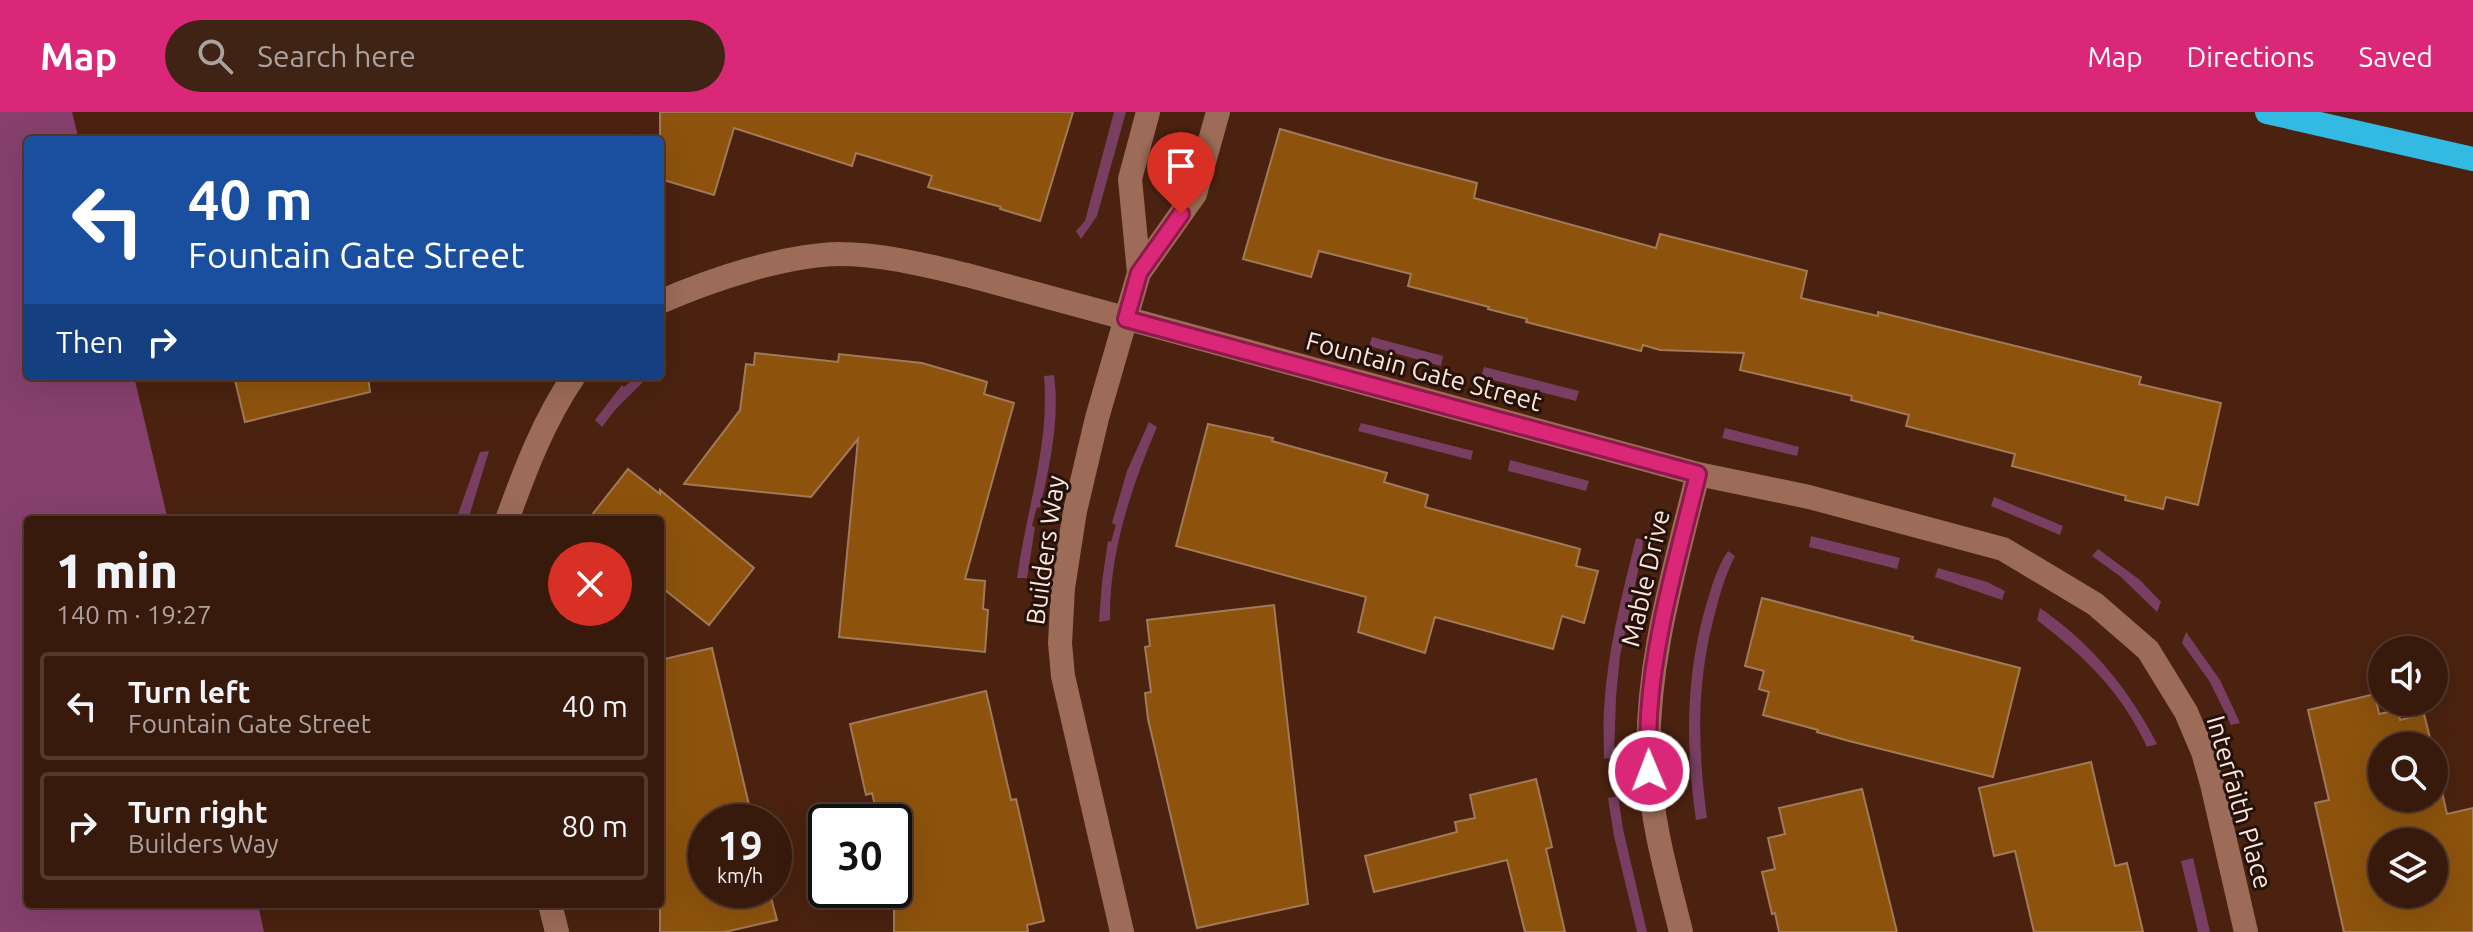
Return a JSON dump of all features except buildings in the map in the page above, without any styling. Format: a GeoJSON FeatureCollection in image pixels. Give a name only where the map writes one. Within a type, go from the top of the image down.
{"type":"FeatureCollection","features":[{"type":"Feature","properties":{"kind":"highway"},"geometry":{"type":"LineString","coordinates":[[2267,112],[2473,159]]}},
{"type":"Feature","properties":{"kind":"street","name":"Builders Way"},"geometry":{"type":"LineString","coordinates":[[1139,273],[1130,179],[1148,112]]}},
{"type":"Feature","properties":{"kind":"street","name":"Builders Way"},"geometry":{"type":"LineString","coordinates":[[1122,932],[1063,676],[1060,643],[1063,588],[1075,511],[1097,418],[1139,273],[1195,194],[1218,112]]}},
{"type":"Feature","properties":{"kind":"street","name":"Fountain Gate Street"},"geometry":{"type":"LineString","coordinates":[[664,300],[767,266],[803,258],[837,254],[889,258],[931,267],[1698,474],[1809,497],[2003,549],[2095,604],[2148,650]]}},
{"type":"Feature","properties":{"kind":"street"},"geometry":{"type":"LineString","coordinates":[[509,516],[543,429],[571,380]]}},
{"type":"Feature","properties":{"kind":"street","name":"Mable Drive"},"geometry":{"type":"LineString","coordinates":[[1681,932],[1661,850],[1653,799],[1649,771],[1649,717],[1654,668],[1667,601],[1698,474]]}},
{"type":"Feature","properties":{"kind":"street","name":"Interfaith Place"},"geometry":{"type":"LineString","coordinates":[[2148,650],[2186,712],[2203,752],[2246,932]]}},
{"type":"Feature","properties":{"kind":"street"},"geometry":{"type":"LineString","coordinates":[[551,908],[557,932]]}},
{"type":"Feature","properties":{"kind":"shaded area"},"geometry":{"type":"Polygon","coordinates":[[[0,112],[72,112],[78,136],[24,136],[24,380],[135,380],[167,516],[24,516],[24,908],[259,908],[264,932],[0,932],[0,112]]]}},
{"type":"Feature","properties":{"kind":"shaded area"},"geometry":{"type":"Polygon","coordinates":[[[1114,112],[1126,112],[1097,216],[1081,239],[1076,231],[1085,221],[1114,112]]]}},
{"type":"Feature","properties":{"kind":"shaded area"},"geometry":{"type":"Polygon","coordinates":[[[1372,337],[1443,356],[1441,366],[1369,346],[1372,337]]]}},
{"type":"Feature","properties":{"kind":"shaded area"},"geometry":{"type":"Polygon","coordinates":[[[1484,367],[1579,391],[1576,401],[1481,377],[1484,367]]]}},
{"type":"Feature","properties":{"kind":"shaded area"},"geometry":{"type":"Polygon","coordinates":[[[1054,375],[1056,408],[1050,458],[1040,508],[1037,507],[1032,526],[1035,527],[1027,578],[1017,578],[1044,427],[1044,376],[1054,375]]]}},
{"type":"Feature","properties":{"kind":"shaded area"},"geometry":{"type":"Polygon","coordinates":[[[632,380],[645,380],[602,427],[595,420],[622,385],[624,387],[632,380]]]}},
{"type":"Feature","properties":{"kind":"shaded area"},"geometry":{"type":"Polygon","coordinates":[[[1149,422],[1157,427],[1123,521],[1113,570],[1110,620],[1099,622],[1108,541],[1111,542],[1116,525],[1112,523],[1127,471],[1149,422]]]}},
{"type":"Feature","properties":{"kind":"shaded area"},"geometry":{"type":"Polygon","coordinates":[[[1361,423],[1473,451],[1471,460],[1358,431],[1361,423]]]}},
{"type":"Feature","properties":{"kind":"shaded area"},"geometry":{"type":"Polygon","coordinates":[[[1725,428],[1799,447],[1797,456],[1722,438],[1725,428]]]}},
{"type":"Feature","properties":{"kind":"shaded area"},"geometry":{"type":"Polygon","coordinates":[[[489,451],[469,516],[457,516],[480,452],[489,451]]]}},
{"type":"Feature","properties":{"kind":"shaded area"},"geometry":{"type":"Polygon","coordinates":[[[1510,460],[1589,481],[1586,491],[1508,471],[1510,460]]]}},
{"type":"Feature","properties":{"kind":"shaded area"},"geometry":{"type":"Polygon","coordinates":[[[1994,497],[2063,526],[2060,535],[1991,506],[1994,497]]]}},
{"type":"Feature","properties":{"kind":"shaded area"},"geometry":{"type":"Polygon","coordinates":[[[1811,536],[1900,558],[1897,569],[1809,547],[1811,536]]]}},
{"type":"Feature","properties":{"kind":"shaded area"},"geometry":{"type":"Polygon","coordinates":[[[1636,538],[1643,540],[1642,552],[1620,656],[1614,757],[1604,759],[1608,667],[1636,538]]]}},
{"type":"Feature","properties":{"kind":"shaded area"},"geometry":{"type":"Polygon","coordinates":[[[2098,549],[2140,580],[2161,602],[2157,612],[2121,577],[2092,556],[2098,549]]]}},
{"type":"Feature","properties":{"kind":"shaded area"},"geometry":{"type":"Polygon","coordinates":[[[1728,551],[1735,556],[1713,621],[1701,695],[1700,744],[1707,818],[1696,820],[1689,741],[1694,662],[1709,594],[1728,551]]]}},
{"type":"Feature","properties":{"kind":"shaded area"},"geometry":{"type":"Polygon","coordinates":[[[1938,568],[1987,582],[2005,591],[2002,600],[1935,577],[1938,568]]]}},
{"type":"Feature","properties":{"kind":"shaded area"},"geometry":{"type":"Polygon","coordinates":[[[2040,608],[2076,636],[2107,668],[2134,704],[2157,744],[2147,747],[2126,709],[2100,676],[2037,620],[2040,608]]]}},
{"type":"Feature","properties":{"kind":"shaded area"},"geometry":{"type":"Polygon","coordinates":[[[2186,632],[2220,680],[2240,723],[2231,725],[2210,682],[2182,643],[2186,632]]]}},
{"type":"Feature","properties":{"kind":"shaded area"},"geometry":{"type":"Polygon","coordinates":[[[1618,796],[1647,932],[1637,932],[1614,836],[1608,798],[1618,796]]]}},
{"type":"Feature","properties":{"kind":"shaded area"},"geometry":{"type":"Polygon","coordinates":[[[2193,858],[2210,932],[2198,932],[2181,861],[2193,858]]]}},
{"type":"Feature","properties":{"kind":"route"},"geometry":{"type":"LineString","coordinates":[[1181,214],[1139,273],[1126,319],[1698,474],[1654,668],[1649,717],[1649,771]]}}]}
